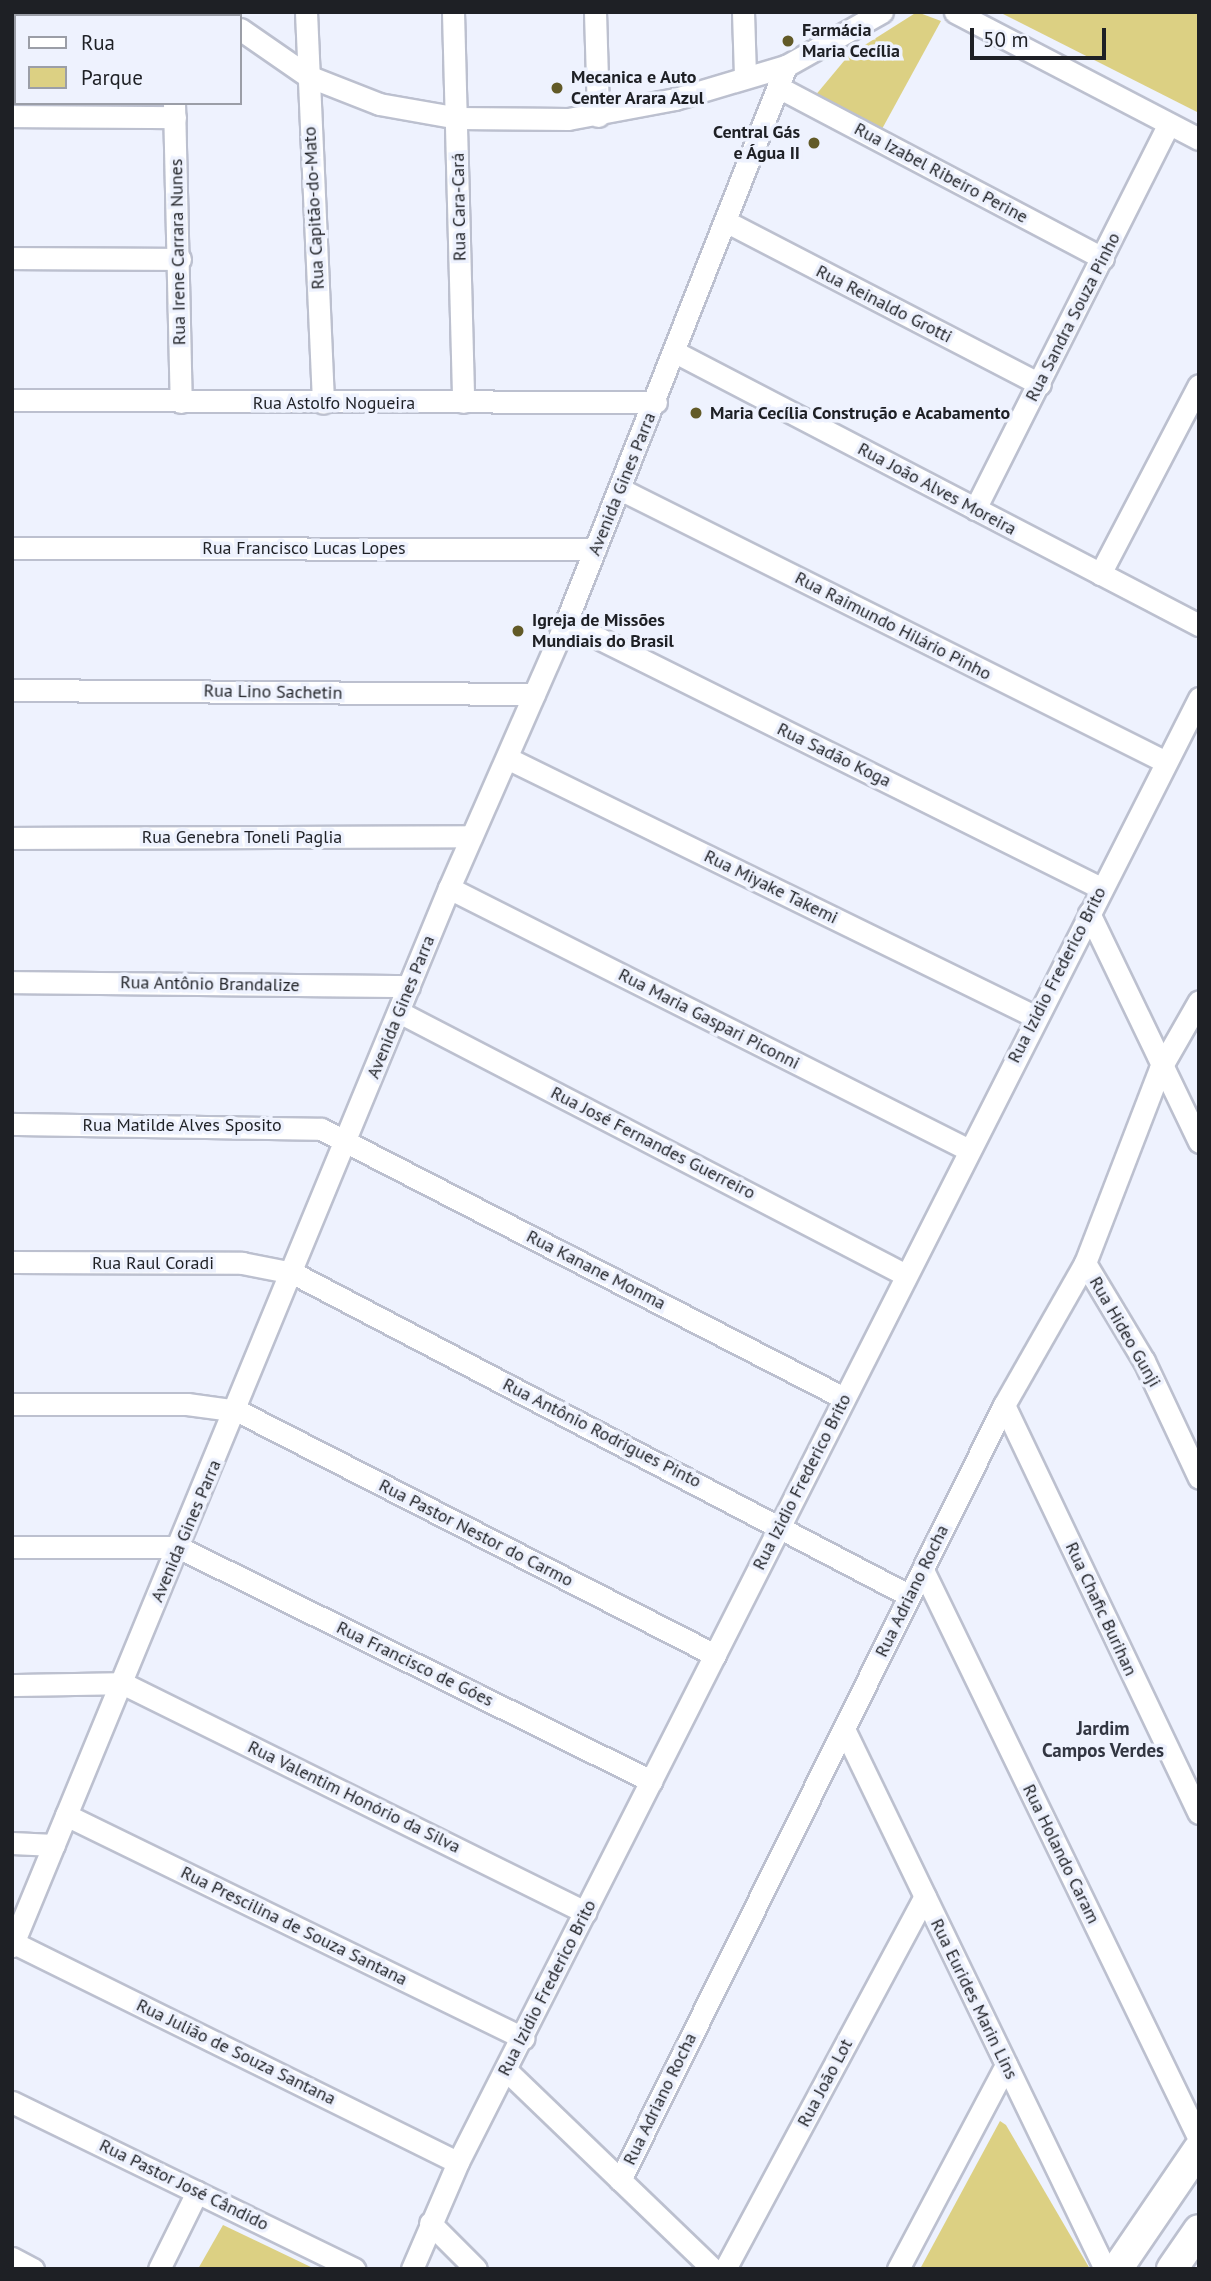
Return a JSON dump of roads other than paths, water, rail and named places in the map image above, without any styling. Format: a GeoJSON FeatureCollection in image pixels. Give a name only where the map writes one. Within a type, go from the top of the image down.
{"type":"FeatureCollection","features":[{"type":"Feature","properties":{"kind":"street","name":"Rua Capitão-do-Mato"},"geometry":{"type":"LineString","coordinates":[[306,12],[323,403]]}},
{"type":"Feature","properties":{"kind":"street","name":"Rua Cara-Cará"},"geometry":{"type":"LineString","coordinates":[[453,12],[463,402]]}},
{"type":"Feature","properties":{"kind":"street"},"geometry":{"type":"LineString","coordinates":[[595,12],[598,116]]}},
{"type":"Feature","properties":{"kind":"street"},"geometry":{"type":"LineString","coordinates":[[743,12],[745,77]]}},
{"type":"Feature","properties":{"kind":"street"},"geometry":{"type":"LineString","coordinates":[[242,30],[308,76],[379,104],[457,118],[598,116],[786,66],[882,12]]}},
{"type":"Feature","properties":{"kind":"street"},"geometry":{"type":"LineString","coordinates":[[955,12],[1199,138]]}},
{"type":"Feature","properties":{"kind":"street","name":"Avenida Gines Parra"},"geometry":{"type":"LineString","coordinates":[[13,1944],[238,1410],[449,888],[566,622],[729,223],[786,66]]}},
{"type":"Feature","properties":{"kind":"street","name":"Rua Izabel Ribeiro Perine"},"geometry":{"type":"LineString","coordinates":[[780,88],[1102,258]]}},
{"type":"Feature","properties":{"kind":"street"},"geometry":{"type":"LineString","coordinates":[[12,116],[175,110]]}},
{"type":"Feature","properties":{"kind":"street","name":"Rua Irene Carrara Nunes"},"geometry":{"type":"LineString","coordinates":[[175,110],[181,402]]}},
{"type":"Feature","properties":{"kind":"street","name":"Rua Sandra Souza Pinho"},"geometry":{"type":"LineString","coordinates":[[975,509],[1169,124]]}},
{"type":"Feature","properties":{"kind":"street","name":"Rua Reinaldo Grotti"},"geometry":{"type":"LineString","coordinates":[[729,223],[1040,384]]}},
{"type":"Feature","properties":{"kind":"street"},"geometry":{"type":"LineString","coordinates":[[12,258],[180,259]]}},
{"type":"Feature","properties":{"kind":"street","name":"Rua João Alves Moreira"},"geometry":{"type":"LineString","coordinates":[[675,352],[1199,625]]}},
{"type":"Feature","properties":{"kind":"street"},"geometry":{"type":"LineString","coordinates":[[1100,574],[1199,385]]}},
{"type":"Feature","properties":{"kind":"street","name":"Rua Astolfo Nogueira"},"geometry":{"type":"LineString","coordinates":[[12,400],[656,402]]}},
{"type":"Feature","properties":{"kind":"street","name":"Rua Raimundo Hilário Pinho"},"geometry":{"type":"LineString","coordinates":[[620,489],[1166,762]]}},
{"type":"Feature","properties":{"kind":"street","name":"Rua Francisco Lucas Lopes"},"geometry":{"type":"LineString","coordinates":[[12,548],[596,549]]}},
{"type":"Feature","properties":{"kind":"street","name":"Rua Sadão Koga"},"geometry":{"type":"LineString","coordinates":[[566,622],[1101,888]]}},
{"type":"Feature","properties":{"kind":"street","name":"Rua Lino Sachetin"},"geometry":{"type":"LineString","coordinates":[[12,690],[534,694]]}},
{"type":"Feature","properties":{"kind":"street","name":"Rua Izidio Frederico Brito"},"geometry":{"type":"LineString","coordinates":[[412,2269],[429,2223],[458,2162],[1199,698]]}},
{"type":"Feature","properties":{"kind":"street","name":"Rua Miyake Takemi"},"geometry":{"type":"LineString","coordinates":[[507,758],[1036,1017]]}},
{"type":"Feature","properties":{"kind":"street","name":"Rua Genebra Toneli Paglia"},"geometry":{"type":"LineString","coordinates":[[12,838],[471,836]]}},
{"type":"Feature","properties":{"kind":"street","name":"Rua Maria Gaspari Piconni"},"geometry":{"type":"LineString","coordinates":[[449,888],[969,1150]]}},
{"type":"Feature","properties":{"kind":"street"},"geometry":{"type":"LineString","coordinates":[[1089,913],[1160,1069],[1199,1142]]}},
{"type":"Feature","properties":{"kind":"street","name":"Rua Antônio Brandalize"},"geometry":{"type":"LineString","coordinates":[[12,982],[409,986]]}},
{"type":"Feature","properties":{"kind":"street","name":"Rua Adriano Rocha"},"geometry":{"type":"LineString","coordinates":[[620,2180],[1004,1405],[1085,1264],[1160,1069],[1199,1001]]}},
{"type":"Feature","properties":{"kind":"street","name":"Rua José Fernandes Guerreiro"},"geometry":{"type":"LineString","coordinates":[[399,1012],[906,1275]]}},
{"type":"Feature","properties":{"kind":"street","name":"Rua Matilde Alves Sposito"},"geometry":{"type":"LineString","coordinates":[[12,1124],[298,1125],[348,1142]]}},
{"type":"Feature","properties":{"kind":"street","name":"Rua Kanane Monma"},"geometry":{"type":"LineString","coordinates":[[348,1142],[844,1398]]}},
{"type":"Feature","properties":{"kind":"street","name":"Rua Raul Coradi"},"geometry":{"type":"LineString","coordinates":[[12,1262],[242,1263],[293,1273]]}},
{"type":"Feature","properties":{"kind":"street","name":"Rua Hideo Gunji"},"geometry":{"type":"LineString","coordinates":[[1085,1264],[1144,1361],[1199,1478]]}},
{"type":"Feature","properties":{"kind":"street","name":"Rua Antônio Rodrigues Pinto"},"geometry":{"type":"LineString","coordinates":[[293,1273],[780,1525],[910,1596]]}},
{"type":"Feature","properties":{"kind":"street"},"geometry":{"type":"LineString","coordinates":[[12,1404],[187,1404],[238,1410]]}},
{"type":"Feature","properties":{"kind":"street","name":"Rua Chafic Burihan"},"geometry":{"type":"LineString","coordinates":[[1004,1405],[1199,1813]]}},
{"type":"Feature","properties":{"kind":"street","name":"Rua Pastor Nestor do Carmo"},"geometry":{"type":"LineString","coordinates":[[238,1410],[715,1655]]}},
{"type":"Feature","properties":{"kind":"street"},"geometry":{"type":"LineString","coordinates":[[12,1547],[178,1547]]}},
{"type":"Feature","properties":{"kind":"street","name":"Rua Francisco de Góes"},"geometry":{"type":"LineString","coordinates":[[178,1547],[651,1781]]}},
{"type":"Feature","properties":{"kind":"street","name":"Rua Holando Caram"},"geometry":{"type":"LineString","coordinates":[[923,1570],[1199,2139]]}},
{"type":"Feature","properties":{"kind":"street"},"geometry":{"type":"LineString","coordinates":[[12,1685],[122,1683]]}},
{"type":"Feature","properties":{"kind":"street","name":"Rua Valentim Honório da Silva"},"geometry":{"type":"LineString","coordinates":[[122,1683],[585,1912]]}},
{"type":"Feature","properties":{"kind":"street","name":"Rua Eurides Marin Lins"},"geometry":{"type":"LineString","coordinates":[[844,1729],[1104,2269]]}},
{"type":"Feature","properties":{"kind":"street","name":"Rua Prescilina de Souza Santana"},"geometry":{"type":"LineString","coordinates":[[66,1815],[523,2038]]}},
{"type":"Feature","properties":{"kind":"street"},"geometry":{"type":"LineString","coordinates":[[12,1843],[54,1845]]}},
{"type":"Feature","properties":{"kind":"street","name":"Rua João Lot"},"geometry":{"type":"LineString","coordinates":[[725,2269],[925,1896]]}},
{"type":"Feature","properties":{"kind":"street","name":"Rua Julião de Souza Santana"},"geometry":{"type":"LineString","coordinates":[[13,1944],[458,2162]]}},
{"type":"Feature","properties":{"kind":"street"},"geometry":{"type":"LineString","coordinates":[[898,2269],[1006,2065]]}},
{"type":"Feature","properties":{"kind":"street"},"geometry":{"type":"LineString","coordinates":[[506,2070],[713,2269]]}},
{"type":"Feature","properties":{"kind":"street","name":"Rua Pastor José Cândido"},"geometry":{"type":"LineString","coordinates":[[12,2102],[355,2269]]}},
{"type":"Feature","properties":{"kind":"street"},"geometry":{"type":"LineString","coordinates":[[1117,2269],[1199,2149]]}},
{"type":"Feature","properties":{"kind":"street"},"geometry":{"type":"LineString","coordinates":[[159,2269],[197,2192]]}},
{"type":"Feature","properties":{"kind":"street"},"geometry":{"type":"LineString","coordinates":[[429,2223],[477,2269]]}},
{"type":"Feature","properties":{"kind":"street"},"geometry":{"type":"LineString","coordinates":[[1172,2269],[1199,2230]]}},
{"type":"Feature","properties":{"kind":"street"},"geometry":{"type":"LineString","coordinates":[[12,2258],[33,2269]]}},
{"type":"Feature","properties":{"kind":"place","name":"Farmácia Maria Cecília"},"geometry":{"type":"Point","coordinates":[788,41]}},
{"type":"Feature","properties":{"kind":"place","name":"Mecanica e Auto Center Arara Azul"},"geometry":{"type":"Point","coordinates":[557,88]}},
{"type":"Feature","properties":{"kind":"place","name":"Central Gás e Água II"},"geometry":{"type":"Point","coordinates":[814,143]}},
{"type":"Feature","properties":{"kind":"place","name":"Maria Cecília Construção e Acabamento"},"geometry":{"type":"Point","coordinates":[696,413]}},
{"type":"Feature","properties":{"kind":"place","name":"Igreja de Missões Mundiais do Brasil"},"geometry":{"type":"Point","coordinates":[518,631]}},
{"type":"Feature","properties":{"kind":"district","name":"Jardim Campos Verdes"},"geometry":{"type":"Point","coordinates":[1103,1740]}}]}
